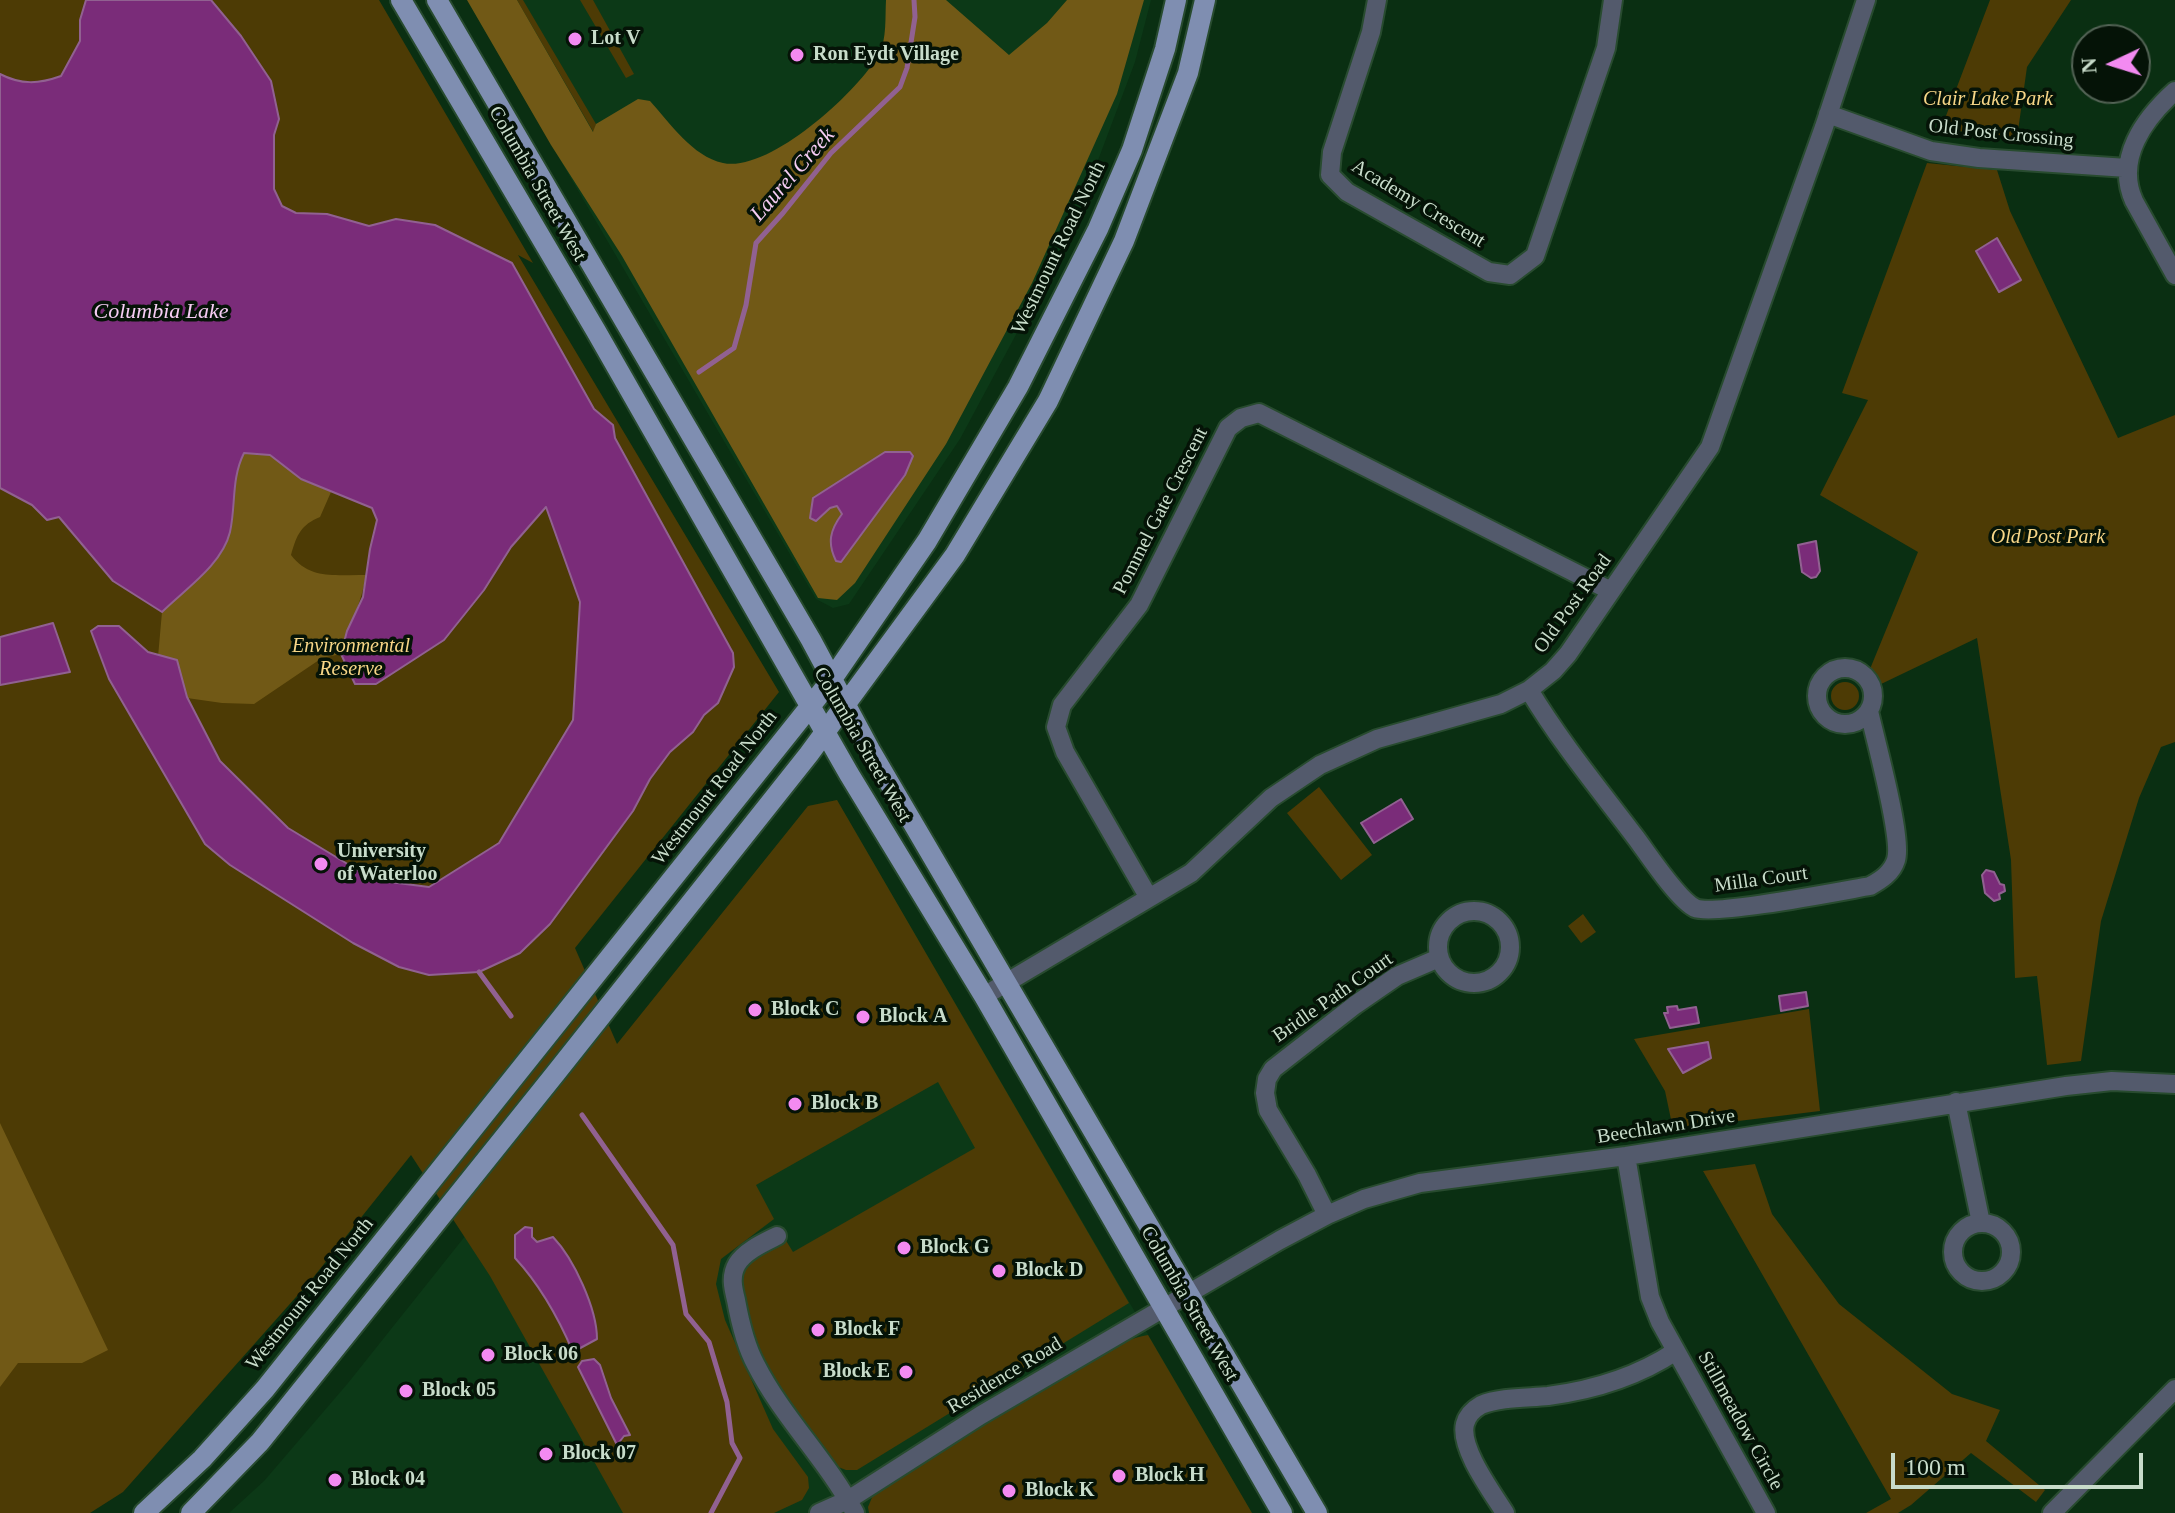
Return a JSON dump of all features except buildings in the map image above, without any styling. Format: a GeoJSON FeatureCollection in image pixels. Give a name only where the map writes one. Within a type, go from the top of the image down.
{"type":"FeatureCollection","features":[{"type":"Feature","properties":{"kind":"main road","name":"Columbia Street West"},"geometry":{"type":"LineString","coordinates":[[401,0],[603,343],[810,706],[984,996],[1282,1513]]}},
{"type":"Feature","properties":{"kind":"main road","name":"Columbia Street West"},"geometry":{"type":"LineString","coordinates":[[437,0],[811,640],[845,705],[1188,1296],[1317,1513]]}},
{"type":"Feature","properties":{"kind":"main road","name":"Westmount Road North"},"geometry":{"type":"LineString","coordinates":[[144,1513],[202,1459],[265,1389],[832,679],[927,541],[1025,374],[1098,229],[1132,150],[1165,49],[1176,0]]}},
{"type":"Feature","properties":{"kind":"main road"},"geometry":{"type":"LineString","coordinates":[[191,1513],[260,1442],[555,1074],[826,731],[955,555],[1048,401],[1124,241],[1188,73],[1205,0]]}},
{"type":"Feature","properties":{"kind":"street","name":"Academy Crescent"},"geometry":{"type":"LineString","coordinates":[[1377,0],[1371,32],[1332,152],[1330,175],[1347,192],[1489,272],[1510,275],[1535,256],[1606,48],[1613,0]]}},
{"type":"Feature","properties":{"kind":"street","name":"Old Post Road"},"geometry":{"type":"LineString","coordinates":[[984,996],[1191,873],[1271,798],[1320,765],[1377,739],[1501,704],[1529,690],[1553,671],[1568,654],[1710,447],[1866,0]]}},
{"type":"Feature","properties":{"kind":"street"},"geometry":{"type":"LineString","coordinates":[[2175,91],[2145,121],[2127,168],[2129,190],[2175,275]]}},
{"type":"Feature","properties":{"kind":"street","name":"Old Post Crossing"},"geometry":{"type":"LineString","coordinates":[[1828,114],[1931,151],[1979,158],[2127,168]]}},
{"type":"Feature","properties":{"kind":"street","name":"Pommel Gate Crescent"},"geometry":{"type":"LineString","coordinates":[[1149,898],[1065,752],[1056,727],[1062,705],[1139,605],[1228,428],[1241,418],[1259,413],[1611,591]]}},
{"type":"Feature","properties":{"kind":"street","name":"Milla Court"},"geometry":{"type":"LineString","coordinates":[[1529,690],[1563,745],[1661,872],[1687,903],[1704,910],[1860,888],[1884,878],[1897,859],[1897,833],[1869,711]]}},
{"type":"Feature","properties":{"kind":"street"},"geometry":{"type":"LineString","coordinates":[[1485,912],[1505,926],[1510,943],[1509,958],[1503,970],[1491,980],[1470,984],[1456,979],[1444,968],[1439,958],[1439,936],[1460,914],[1485,912]]}},
{"type":"Feature","properties":{"kind":"street","name":"Bridle Path Court"},"geometry":{"type":"LineString","coordinates":[[1327,1215],[1268,1110],[1265,1093],[1267,1079],[1273,1069],[1355,1005],[1397,976],[1439,958]]}},
{"type":"Feature","properties":{"kind":"street","name":"Beechlawn Drive"},"geometry":{"type":"LineString","coordinates":[[1188,1296],[1327,1215],[1364,1199],[1420,1183],[1626,1156],[1956,1102],[2112,1081],[2175,1084]]}},
{"type":"Feature","properties":{"kind":"street"},"geometry":{"type":"LineString","coordinates":[[1956,1102],[1981,1223]]}},
{"type":"Feature","properties":{"kind":"street","name":"Stillmeadow Circle"},"geometry":{"type":"LineString","coordinates":[[1626,1156],[1650,1297],[1676,1351],[1766,1513]]}},
{"type":"Feature","properties":{"kind":"street"},"geometry":{"type":"LineString","coordinates":[[777,1236],[746,1254],[736,1265],[732,1281],[741,1326],[763,1379],[852,1506]]}},
{"type":"Feature","properties":{"kind":"street","name":"Residence Road"},"geometry":{"type":"LineString","coordinates":[[819,1513],[852,1506],[981,1415],[1188,1296]]}},
{"type":"Feature","properties":{"kind":"street","name":"Stillmeadow Circle"},"geometry":{"type":"LineString","coordinates":[[1505,1513],[1465,1441],[1469,1415],[1480,1406],[1495,1402],[1571,1393],[1620,1381],[1656,1365],[1676,1351]]}},
{"type":"Feature","properties":{"kind":"street"},"geometry":{"type":"LineString","coordinates":[[2052,1513],[2175,1389]]}},
{"type":"Feature","properties":{"kind":"shaded area"},"geometry":{"type":"Polygon","coordinates":[[[467,0],[1151,0],[1135,62],[1071,232],[960,439],[849,604],[833,608],[816,599],[467,0]]]}},
{"type":"Feature","properties":{"kind":"shaded area"},"geometry":{"type":"Polygon","coordinates":[[[467,0],[517,0],[593,132],[596,124],[638,99],[650,101],[701,154],[723,163],[742,163],[764,156],[787,143],[833,108],[868,70],[882,48],[886,0],[946,0],[1009,55],[1047,23],[1067,0],[1144,0],[1117,94],[1032,283],[946,444],[855,583],[837,600],[818,598],[622,256],[551,145],[467,0]]]}},
{"type":"Feature","properties":{"kind":"shaded area"},"geometry":{"type":"Polygon","coordinates":[[[244,453],[270,455],[301,479],[331,492],[320,517],[301,531],[291,555],[307,569],[316,572],[366,575],[364,585],[341,654],[322,658],[254,704],[187,698],[177,661],[158,657],[162,612],[202,576],[226,544],[232,522],[235,482],[244,453]]]}},
{"type":"Feature","properties":{"kind":"shaded area"},"geometry":{"type":"Polygon","coordinates":[[[837,800],[1252,1513],[229,1513],[264,1481],[348,1383],[808,806],[837,800]]]}},
{"type":"Feature","properties":{"kind":"shaded area"},"geometry":{"type":"Polygon","coordinates":[[[0,1123],[108,1350],[82,1363],[18,1363],[0,1387],[0,1123]]]}},
{"type":"Feature","properties":{"kind":"green space","name":"Environmental Reserve"},"geometry":{"type":"Polygon","coordinates":[[[0,0],[379,0],[533,263],[518,255],[779,692],[575,948],[617,1044],[808,806],[837,800],[1129,1303],[857,1470],[833,1465],[763,1361],[738,1290],[740,1274],[749,1262],[785,1239],[793,1252],[975,1148],[938,1082],[756,1185],[774,1219],[721,1259],[716,1284],[725,1320],[773,1429],[808,1477],[809,1488],[802,1500],[774,1513],[623,1513],[490,1276],[411,1155],[312,1279],[123,1492],[90,1513],[0,1513],[0,0]]]}},
{"type":"Feature","properties":{"kind":"green space"},"geometry":{"type":"Polygon","coordinates":[[[517,0],[523,0],[596,124],[594,133],[517,0]]]}},
{"type":"Feature","properties":{"kind":"green space"},"geometry":{"type":"Polygon","coordinates":[[[580,0],[593,0],[634,74],[626,78],[580,0]]]}},
{"type":"Feature","properties":{"kind":"green space","name":"Clair Lake Park"},"geometry":{"type":"Polygon","coordinates":[[[1990,0],[2071,0],[2027,67],[2017,138],[1941,129],[1990,0]]]}},
{"type":"Feature","properties":{"kind":"green space","name":"Old Post Park"},"geometry":{"type":"Polygon","coordinates":[[[1927,163],[1997,170],[2010,211],[2118,438],[2175,415],[2175,742],[2161,747],[2139,798],[2101,921],[2081,1061],[2047,1065],[2037,976],[2015,978],[2011,860],[1977,638],[1879,685],[1870,669],[1918,552],[1820,495],[1868,400],[1842,393],[1927,163]]]}},
{"type":"Feature","properties":{"kind":"green space"},"geometry":{"type":"Polygon","coordinates":[[[1845,682],[1855,686],[1859,696],[1855,706],[1845,710],[1835,706],[1831,696],[1835,686],[1845,682]]]}},
{"type":"Feature","properties":{"kind":"green space"},"geometry":{"type":"Polygon","coordinates":[[[1319,787],[1372,855],[1341,880],[1287,813],[1319,787]]]}},
{"type":"Feature","properties":{"kind":"green space"},"geometry":{"type":"Polygon","coordinates":[[[1583,914],[1596,932],[1581,943],[1568,926],[1583,914]]]}},
{"type":"Feature","properties":{"kind":"green space"},"geometry":{"type":"Polygon","coordinates":[[[1809,1009],[1820,1111],[1673,1129],[1665,1091],[1634,1039],[1809,1009]]]}},
{"type":"Feature","properties":{"kind":"green space"},"geometry":{"type":"Polygon","coordinates":[[[1755,1164],[1772,1214],[1839,1304],[1952,1394],[2000,1410],[1986,1441],[2045,1490],[2036,1502],[1971,1453],[1898,1513],[1866,1513],[1891,1499],[1703,1171],[1755,1164]]]}},
{"type":"Feature","properties":{"kind":"green space"},"geometry":{"type":"Polygon","coordinates":[[[1148,1335],[1252,1513],[869,1513],[873,1495],[922,1463],[1108,1350],[1148,1335]]]}},
{"type":"Feature","properties":{"kind":"water","name":"Columbia Lake"},"geometry":{"type":"Polygon","coordinates":[[[86,0],[211,0],[241,36],[271,81],[279,119],[274,135],[274,189],[282,206],[296,213],[327,214],[369,226],[396,219],[435,225],[512,263],[594,409],[613,425],[615,438],[733,653],[734,667],[718,703],[704,715],[693,732],[670,752],[650,779],[633,811],[550,924],[520,953],[479,972],[429,975],[399,967],[353,943],[230,865],[205,844],[109,679],[91,631],[98,626],[119,626],[148,652],[177,660],[187,697],[220,761],[288,828],[374,880],[429,887],[499,843],[573,720],[580,602],[546,507],[511,547],[484,590],[444,640],[376,684],[355,684],[341,654],[347,631],[363,597],[377,520],[372,508],[301,479],[270,455],[244,453],[235,482],[232,522],[226,544],[202,576],[162,612],[113,581],[59,517],[47,520],[32,505],[0,488],[0,74],[30,82],[61,76],[80,41],[80,20],[86,0]]]}},
{"type":"Feature","properties":{"kind":"water"},"geometry":{"type":"Polygon","coordinates":[[[1997,238],[2021,280],[1999,292],[1976,251],[1997,238]]]}},
{"type":"Feature","properties":{"kind":"water"},"geometry":{"type":"Polygon","coordinates":[[[885,452],[910,452],[913,456],[905,475],[841,562],[836,561],[831,537],[842,514],[837,506],[830,508],[816,521],[810,518],[813,498],[885,452]]]}},
{"type":"Feature","properties":{"kind":"water"},"geometry":{"type":"Polygon","coordinates":[[[1816,541],[1820,571],[1811,578],[1802,572],[1798,545],[1816,541]]]}},
{"type":"Feature","properties":{"kind":"water"},"geometry":{"type":"Polygon","coordinates":[[[53,623],[70,672],[0,685],[0,637],[53,623]]]}},
{"type":"Feature","properties":{"kind":"water"},"geometry":{"type":"Polygon","coordinates":[[[1401,799],[1413,819],[1374,843],[1361,823],[1401,799]]]}},
{"type":"Feature","properties":{"kind":"water"},"geometry":{"type":"Polygon","coordinates":[[[1986,870],[1994,872],[2000,884],[2004,885],[2005,891],[1999,894],[2000,899],[1994,901],[1985,893],[1982,875],[1986,870]]]}},
{"type":"Feature","properties":{"kind":"water"},"geometry":{"type":"Polygon","coordinates":[[[1806,992],[1808,1006],[1781,1011],[1779,996],[1806,992]]]}},
{"type":"Feature","properties":{"kind":"water"},"geometry":{"type":"Polygon","coordinates":[[[1677,1006],[1678,1010],[1696,1007],[1699,1023],[1670,1028],[1664,1013],[1668,1013],[1667,1007],[1677,1006]]]}},
{"type":"Feature","properties":{"kind":"water"},"geometry":{"type":"Polygon","coordinates":[[[1708,1042],[1711,1058],[1683,1073],[1668,1049],[1708,1042]]]}},
{"type":"Feature","properties":{"kind":"water"},"geometry":{"type":"Polygon","coordinates":[[[525,1227],[532,1228],[532,1237],[537,1242],[553,1237],[561,1246],[589,1299],[597,1339],[573,1352],[548,1302],[515,1258],[515,1235],[525,1227]]]}},
{"type":"Feature","properties":{"kind":"water"},"geometry":{"type":"Polygon","coordinates":[[[594,1359],[600,1365],[611,1398],[630,1435],[624,1436],[617,1445],[578,1367],[582,1361],[594,1359]]]}},
{"type":"Feature","properties":{"kind":"waterway","name":"Laurel Creek"},"geometry":{"type":"LineString","coordinates":[[699,372],[734,348],[746,305],[756,243],[831,153],[900,87],[907,68],[915,17],[914,0]]}},
{"type":"Feature","properties":{"kind":"waterway"},"geometry":{"type":"LineString","coordinates":[[479,972],[511,1016]]}},
{"type":"Feature","properties":{"kind":"waterway"},"geometry":{"type":"LineString","coordinates":[[582,1115],[673,1245],[686,1314],[709,1342],[727,1402],[732,1443],[740,1458],[711,1513]]}},
{"type":"Feature","properties":{"kind":"place","name":"Lot V"},"geometry":{"type":"Point","coordinates":[575,39]}},
{"type":"Feature","properties":{"kind":"place","name":"Ron Eydt Village"},"geometry":{"type":"Point","coordinates":[797,55]}},
{"type":"Feature","properties":{"kind":"place","name":"University of Waterloo"},"geometry":{"type":"Point","coordinates":[321,864]}},
{"type":"Feature","properties":{"kind":"place","name":"Block C"},"geometry":{"type":"Point","coordinates":[755,1010]}},
{"type":"Feature","properties":{"kind":"place","name":"Block A"},"geometry":{"type":"Point","coordinates":[863,1017]}},
{"type":"Feature","properties":{"kind":"place","name":"Block B"},"geometry":{"type":"Point","coordinates":[795,1104]}},
{"type":"Feature","properties":{"kind":"place","name":"Block G"},"geometry":{"type":"Point","coordinates":[904,1248]}},
{"type":"Feature","properties":{"kind":"place","name":"Block D"},"geometry":{"type":"Point","coordinates":[999,1271]}},
{"type":"Feature","properties":{"kind":"place","name":"Block F"},"geometry":{"type":"Point","coordinates":[818,1330]}},
{"type":"Feature","properties":{"kind":"place","name":"Block 06"},"geometry":{"type":"Point","coordinates":[488,1355]}},
{"type":"Feature","properties":{"kind":"place","name":"Block E"},"geometry":{"type":"Point","coordinates":[906,1372]}},
{"type":"Feature","properties":{"kind":"place","name":"Block 05"},"geometry":{"type":"Point","coordinates":[406,1391]}},
{"type":"Feature","properties":{"kind":"place","name":"Block 07"},"geometry":{"type":"Point","coordinates":[546,1454]}},
{"type":"Feature","properties":{"kind":"place","name":"Block H"},"geometry":{"type":"Point","coordinates":[1119,1476]}},
{"type":"Feature","properties":{"kind":"place","name":"Block 04"},"geometry":{"type":"Point","coordinates":[335,1480]}},
{"type":"Feature","properties":{"kind":"place","name":"Block K"},"geometry":{"type":"Point","coordinates":[1009,1491]}}]}
